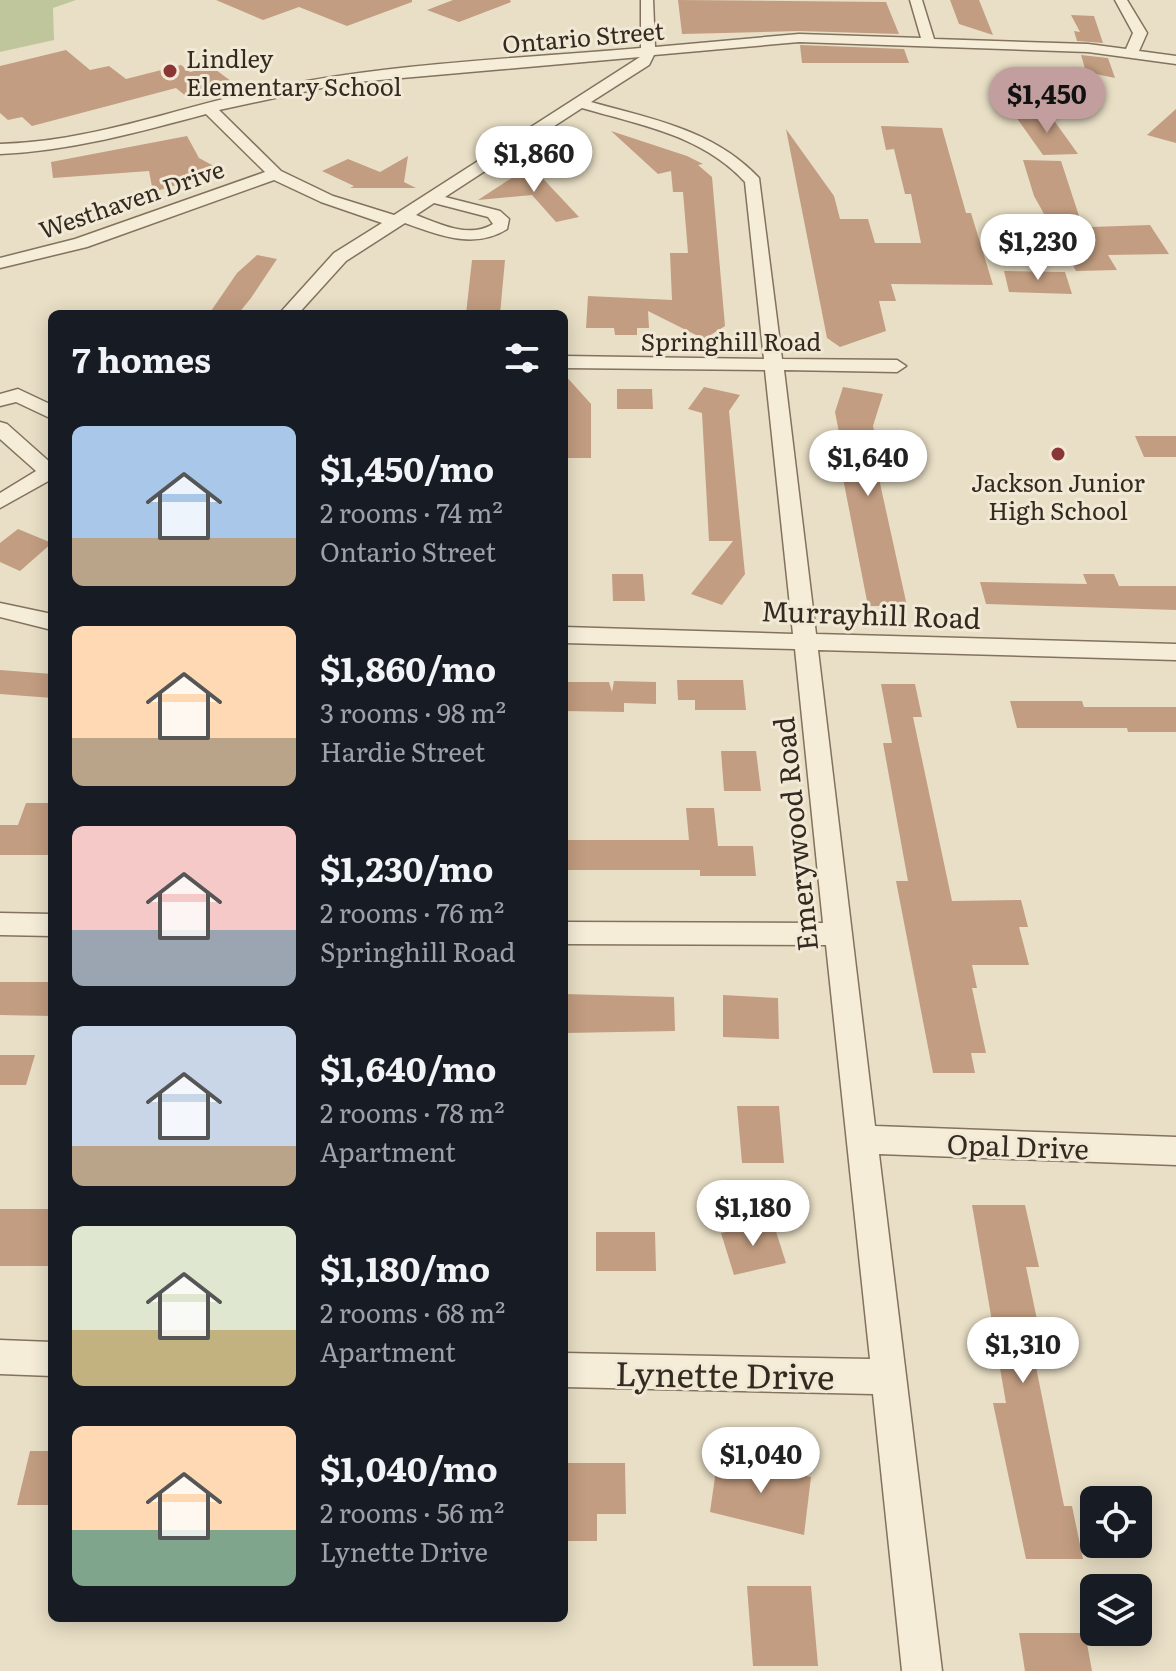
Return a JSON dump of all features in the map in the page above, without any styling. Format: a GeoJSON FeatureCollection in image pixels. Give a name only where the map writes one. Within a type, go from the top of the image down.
{"type":"FeatureCollection","features":[{"type":"Feature","properties":{"kind":"street"},"geometry":{"type":"LineString","coordinates":[[292,310],[340,257],[644,62],[648,53],[647,0]]}},
{"type":"Feature","properties":{"kind":"street"},"geometry":{"type":"LineString","coordinates":[[916,0],[928,40]]}},
{"type":"Feature","properties":{"kind":"street"},"geometry":{"type":"LineString","coordinates":[[1121,0],[1140,33],[1132,52]]}},
{"type":"Feature","properties":{"kind":"street","name":"Ontario Street"},"geometry":{"type":"LineString","coordinates":[[0,149],[104,135],[271,92],[345,79],[799,38],[928,40],[1132,52],[1176,60]]}},
{"type":"Feature","properties":{"kind":"street","name":"Emerywood Road"},"geometry":{"type":"LineString","coordinates":[[582,104],[680,133],[739,162],[753,181],[886,1377],[922,1671]]}},
{"type":"Feature","properties":{"kind":"street"},"geometry":{"type":"LineString","coordinates":[[209,108],[275,174],[327,199],[477,236],[493,233],[501,226],[501,219],[494,214],[432,198]]}},
{"type":"Feature","properties":{"kind":"street","name":"Westhaven Drive"},"geometry":{"type":"LineString","coordinates":[[0,263],[81,243],[275,174]]}},
{"type":"Feature","properties":{"kind":"street","name":"Springhill Road"},"geometry":{"type":"LineString","coordinates":[[568,362],[897,366]]}},
{"type":"Feature","properties":{"kind":"street"},"geometry":{"type":"LineString","coordinates":[[0,400],[18,395],[48,411]]}},
{"type":"Feature","properties":{"kind":"street"},"geometry":{"type":"LineString","coordinates":[[0,428],[48,469]]}},
{"type":"Feature","properties":{"kind":"street"},"geometry":{"type":"LineString","coordinates":[[0,502],[48,472]]}},
{"type":"Feature","properties":{"kind":"street"},"geometry":{"type":"LineString","coordinates":[[0,610],[48,621]]}},
{"type":"Feature","properties":{"kind":"street","name":"Murrayhill Road"},"geometry":{"type":"LineString","coordinates":[[568,635],[1176,652]]}},
{"type":"Feature","properties":{"kind":"street"},"geometry":{"type":"LineString","coordinates":[[0,924],[48,925]]}},
{"type":"Feature","properties":{"kind":"street"},"geometry":{"type":"LineString","coordinates":[[568,933],[836,934]]}},
{"type":"Feature","properties":{"kind":"street","name":"Opal Drive"},"geometry":{"type":"LineString","coordinates":[[860,1139],[1176,1151]]}},
{"type":"Feature","properties":{"kind":"street"},"geometry":{"type":"LineString","coordinates":[[0,1357],[48,1359]]}},
{"type":"Feature","properties":{"kind":"street","name":"Lynette Drive"},"geometry":{"type":"LineString","coordinates":[[568,1370],[886,1377]]}},
{"type":"Feature","properties":{"kind":"green space"},"geometry":{"type":"Polygon","coordinates":[[[0,0],[76,0],[53,8],[54,40],[0,52],[0,0]]]}},
{"type":"Feature","properties":{"kind":"building"},"geometry":{"type":"Polygon","coordinates":[[[216,0],[412,2],[347,26],[299,7],[263,20],[216,0]]]}},
{"type":"Feature","properties":{"kind":"building"},"geometry":{"type":"Polygon","coordinates":[[[453,0],[511,2],[459,22],[427,10],[453,0]]]}},
{"type":"Feature","properties":{"kind":"building"},"geometry":{"type":"Polygon","coordinates":[[[678,0],[886,2],[899,34],[799,31],[682,34],[678,0]]]}},
{"type":"Feature","properties":{"kind":"building"},"geometry":{"type":"Polygon","coordinates":[[[950,0],[979,0],[993,35],[959,24],[950,0]]]}},
{"type":"Feature","properties":{"kind":"building"},"geometry":{"type":"Polygon","coordinates":[[[1071,15],[1094,16],[1103,43],[1077,41],[1074,31],[1080,32],[1071,15]]]}},
{"type":"Feature","properties":{"kind":"building"},"geometry":{"type":"Polygon","coordinates":[[[800,45],[904,49],[909,63],[802,63],[800,45]]]}},
{"type":"Feature","properties":{"kind":"building"},"geometry":{"type":"Polygon","coordinates":[[[66,50],[90,70],[109,66],[126,79],[181,65],[190,72],[212,67],[235,84],[187,97],[176,88],[32,126],[22,117],[8,120],[0,113],[0,66],[66,50]]]}},
{"type":"Feature","properties":{"kind":"building"},"geometry":{"type":"Polygon","coordinates":[[[1081,55],[1108,58],[1115,78],[1086,72],[1081,55]]]}},
{"type":"Feature","properties":{"kind":"building"},"geometry":{"type":"Polygon","coordinates":[[[1176,109],[1176,143],[1147,135],[1176,109]]]}},
{"type":"Feature","properties":{"kind":"building"},"geometry":{"type":"Polygon","coordinates":[[[1050,115],[1078,154],[1043,155],[1016,117],[1050,115]]]}},
{"type":"Feature","properties":{"kind":"building"},"geometry":{"type":"Polygon","coordinates":[[[881,126],[942,128],[966,213],[971,213],[993,285],[891,284],[896,301],[879,301],[886,331],[840,347],[827,338],[786,129],[834,196],[840,219],[868,219],[875,243],[921,243],[911,194],[905,194],[894,149],[886,150],[881,126]]]}},
{"type":"Feature","properties":{"kind":"building"},"geometry":{"type":"Polygon","coordinates":[[[611,131],[687,156],[703,164],[698,165],[712,177],[725,326],[704,339],[648,311],[649,328],[637,328],[637,335],[615,335],[614,328],[586,328],[588,296],[672,300],[670,253],[688,253],[683,192],[673,192],[671,171],[658,174],[611,131]]]}},
{"type":"Feature","properties":{"kind":"building"},"geometry":{"type":"Polygon","coordinates":[[[187,136],[199,158],[223,171],[153,192],[149,171],[53,178],[51,162],[187,136]]]}},
{"type":"Feature","properties":{"kind":"building"},"geometry":{"type":"Polygon","coordinates":[[[408,156],[404,182],[416,188],[350,188],[354,186],[322,171],[348,159],[380,172],[408,156]]]}},
{"type":"Feature","properties":{"kind":"building"},"geometry":{"type":"Polygon","coordinates":[[[1023,160],[1061,161],[1081,222],[1088,222],[1091,227],[1150,225],[1169,254],[1108,255],[1117,270],[1076,271],[1034,196],[1023,160]]]}},
{"type":"Feature","properties":{"kind":"building"},"geometry":{"type":"Polygon","coordinates":[[[530,166],[579,217],[556,222],[532,195],[478,200],[530,166]]]}},
{"type":"Feature","properties":{"kind":"building"},"geometry":{"type":"Polygon","coordinates":[[[257,255],[277,259],[241,310],[212,310],[237,273],[257,255]]]}},
{"type":"Feature","properties":{"kind":"building"},"geometry":{"type":"Polygon","coordinates":[[[472,260],[505,260],[500,310],[466,310],[472,260]]]}},
{"type":"Feature","properties":{"kind":"building"},"geometry":{"type":"Polygon","coordinates":[[[1004,271],[1065,272],[1072,294],[1009,292],[1004,271]]]}},
{"type":"Feature","properties":{"kind":"building"},"geometry":{"type":"Polygon","coordinates":[[[568,378],[591,404],[591,458],[568,458],[568,378]]]}},
{"type":"Feature","properties":{"kind":"building"},"geometry":{"type":"Polygon","coordinates":[[[704,387],[740,395],[729,411],[745,574],[722,605],[691,594],[733,541],[709,541],[702,413],[688,409],[704,387]]]}},
{"type":"Feature","properties":{"kind":"building"},"geometry":{"type":"Polygon","coordinates":[[[843,387],[883,394],[873,426],[878,447],[872,447],[907,606],[868,606],[839,458],[844,458],[835,412],[843,387]]]}},
{"type":"Feature","properties":{"kind":"building"},"geometry":{"type":"Polygon","coordinates":[[[617,389],[652,389],[653,409],[617,409],[617,389]]]}},
{"type":"Feature","properties":{"kind":"building"},"geometry":{"type":"Polygon","coordinates":[[[1135,436],[1176,436],[1176,457],[1144,457],[1135,436]]]}},
{"type":"Feature","properties":{"kind":"building"},"geometry":{"type":"Polygon","coordinates":[[[18,529],[48,541],[48,546],[20,571],[0,562],[0,543],[18,529]]]}},
{"type":"Feature","properties":{"kind":"building"},"geometry":{"type":"Polygon","coordinates":[[[612,574],[643,574],[645,601],[613,601],[612,574]]]}},
{"type":"Feature","properties":{"kind":"building"},"geometry":{"type":"Polygon","coordinates":[[[1083,574],[1114,574],[1119,586],[1176,586],[1176,610],[986,604],[980,582],[1087,584],[1083,574]]]}},
{"type":"Feature","properties":{"kind":"building"},"geometry":{"type":"Polygon","coordinates":[[[0,670],[48,674],[48,698],[0,694],[0,670]]]}},
{"type":"Feature","properties":{"kind":"building"},"geometry":{"type":"Polygon","coordinates":[[[677,680],[743,680],[746,710],[695,710],[695,700],[678,700],[677,680]]]}},
{"type":"Feature","properties":{"kind":"building"},"geometry":{"type":"Polygon","coordinates":[[[614,681],[656,682],[656,704],[624,703],[624,712],[568,711],[568,682],[609,682],[612,692],[614,681]]]}},
{"type":"Feature","properties":{"kind":"building"},"geometry":{"type":"Polygon","coordinates":[[[881,684],[915,684],[922,717],[913,717],[952,901],[1021,900],[1028,927],[1019,927],[1029,965],[972,965],[977,988],[972,988],[986,1053],[971,1053],[975,1073],[933,1073],[896,881],[908,881],[883,743],[892,743],[881,684]]]}},
{"type":"Feature","properties":{"kind":"building"},"geometry":{"type":"Polygon","coordinates":[[[1010,701],[1082,701],[1084,707],[1176,707],[1176,732],[1128,732],[1127,728],[1017,728],[1010,701]]]}},
{"type":"Feature","properties":{"kind":"building"},"geometry":{"type":"Polygon","coordinates":[[[721,751],[756,751],[761,791],[724,791],[721,751]]]}},
{"type":"Feature","properties":{"kind":"building"},"geometry":{"type":"Polygon","coordinates":[[[26,803],[48,803],[48,855],[0,855],[0,825],[18,825],[26,803]]]}},
{"type":"Feature","properties":{"kind":"building"},"geometry":{"type":"Polygon","coordinates":[[[686,808],[714,808],[718,846],[753,846],[756,876],[700,876],[700,870],[568,870],[568,840],[689,840],[686,808]]]}},
{"type":"Feature","properties":{"kind":"building"},"geometry":{"type":"Polygon","coordinates":[[[0,982],[48,982],[48,1016],[0,1015],[0,982]]]}},
{"type":"Feature","properties":{"kind":"building"},"geometry":{"type":"Polygon","coordinates":[[[568,994],[674,997],[675,1031],[568,1033],[568,994]]]}},
{"type":"Feature","properties":{"kind":"building"},"geometry":{"type":"Polygon","coordinates":[[[723,995],[778,998],[779,1039],[723,1037],[723,995]]]}},
{"type":"Feature","properties":{"kind":"building"},"geometry":{"type":"Polygon","coordinates":[[[0,1055],[35,1055],[26,1085],[0,1085],[0,1055]]]}},
{"type":"Feature","properties":{"kind":"building"},"geometry":{"type":"Polygon","coordinates":[[[737,1106],[779,1106],[784,1163],[742,1163],[737,1106]]]}},
{"type":"Feature","properties":{"kind":"building"},"geometry":{"type":"Polygon","coordinates":[[[972,1205],[1025,1205],[1039,1267],[1026,1267],[1047,1367],[1036,1367],[1064,1506],[1072,1506],[1080,1558],[1083,1559],[1026,1559],[993,1403],[1006,1403],[972,1205]]]}},
{"type":"Feature","properties":{"kind":"building"},"geometry":{"type":"Polygon","coordinates":[[[0,1209],[48,1209],[48,1266],[0,1266],[0,1209]]]}},
{"type":"Feature","properties":{"kind":"building"},"geometry":{"type":"Polygon","coordinates":[[[773,1222],[786,1263],[734,1275],[721,1233],[773,1222]]]}},
{"type":"Feature","properties":{"kind":"building"},"geometry":{"type":"Polygon","coordinates":[[[596,1232],[655,1232],[656,1271],[596,1271],[596,1232]]]}},
{"type":"Feature","properties":{"kind":"building"},"geometry":{"type":"Polygon","coordinates":[[[30,1451],[48,1451],[48,1505],[17,1505],[30,1451]]]}},
{"type":"Feature","properties":{"kind":"building"},"geometry":{"type":"Polygon","coordinates":[[[718,1456],[811,1477],[804,1535],[710,1512],[718,1456]]]}},
{"type":"Feature","properties":{"kind":"building"},"geometry":{"type":"Polygon","coordinates":[[[568,1463],[625,1463],[626,1514],[597,1514],[597,1541],[568,1541],[568,1463]]]}},
{"type":"Feature","properties":{"kind":"building"},"geometry":{"type":"Polygon","coordinates":[[[747,1586],[811,1586],[818,1666],[753,1666],[747,1586]]]}},
{"type":"Feature","properties":{"kind":"building"},"geometry":{"type":"Polygon","coordinates":[[[1019,1633],[1080,1633],[1080,1646],[1087,1646],[1092,1671],[1025,1671],[1019,1633]]]}},
{"type":"Feature","properties":{"kind":"place","name":"Lindley Elementary School"},"geometry":{"type":"Point","coordinates":[170,71]}},
{"type":"Feature","properties":{"kind":"place","name":"Jackson Junior High School"},"geometry":{"type":"Point","coordinates":[1058,454]}}]}
